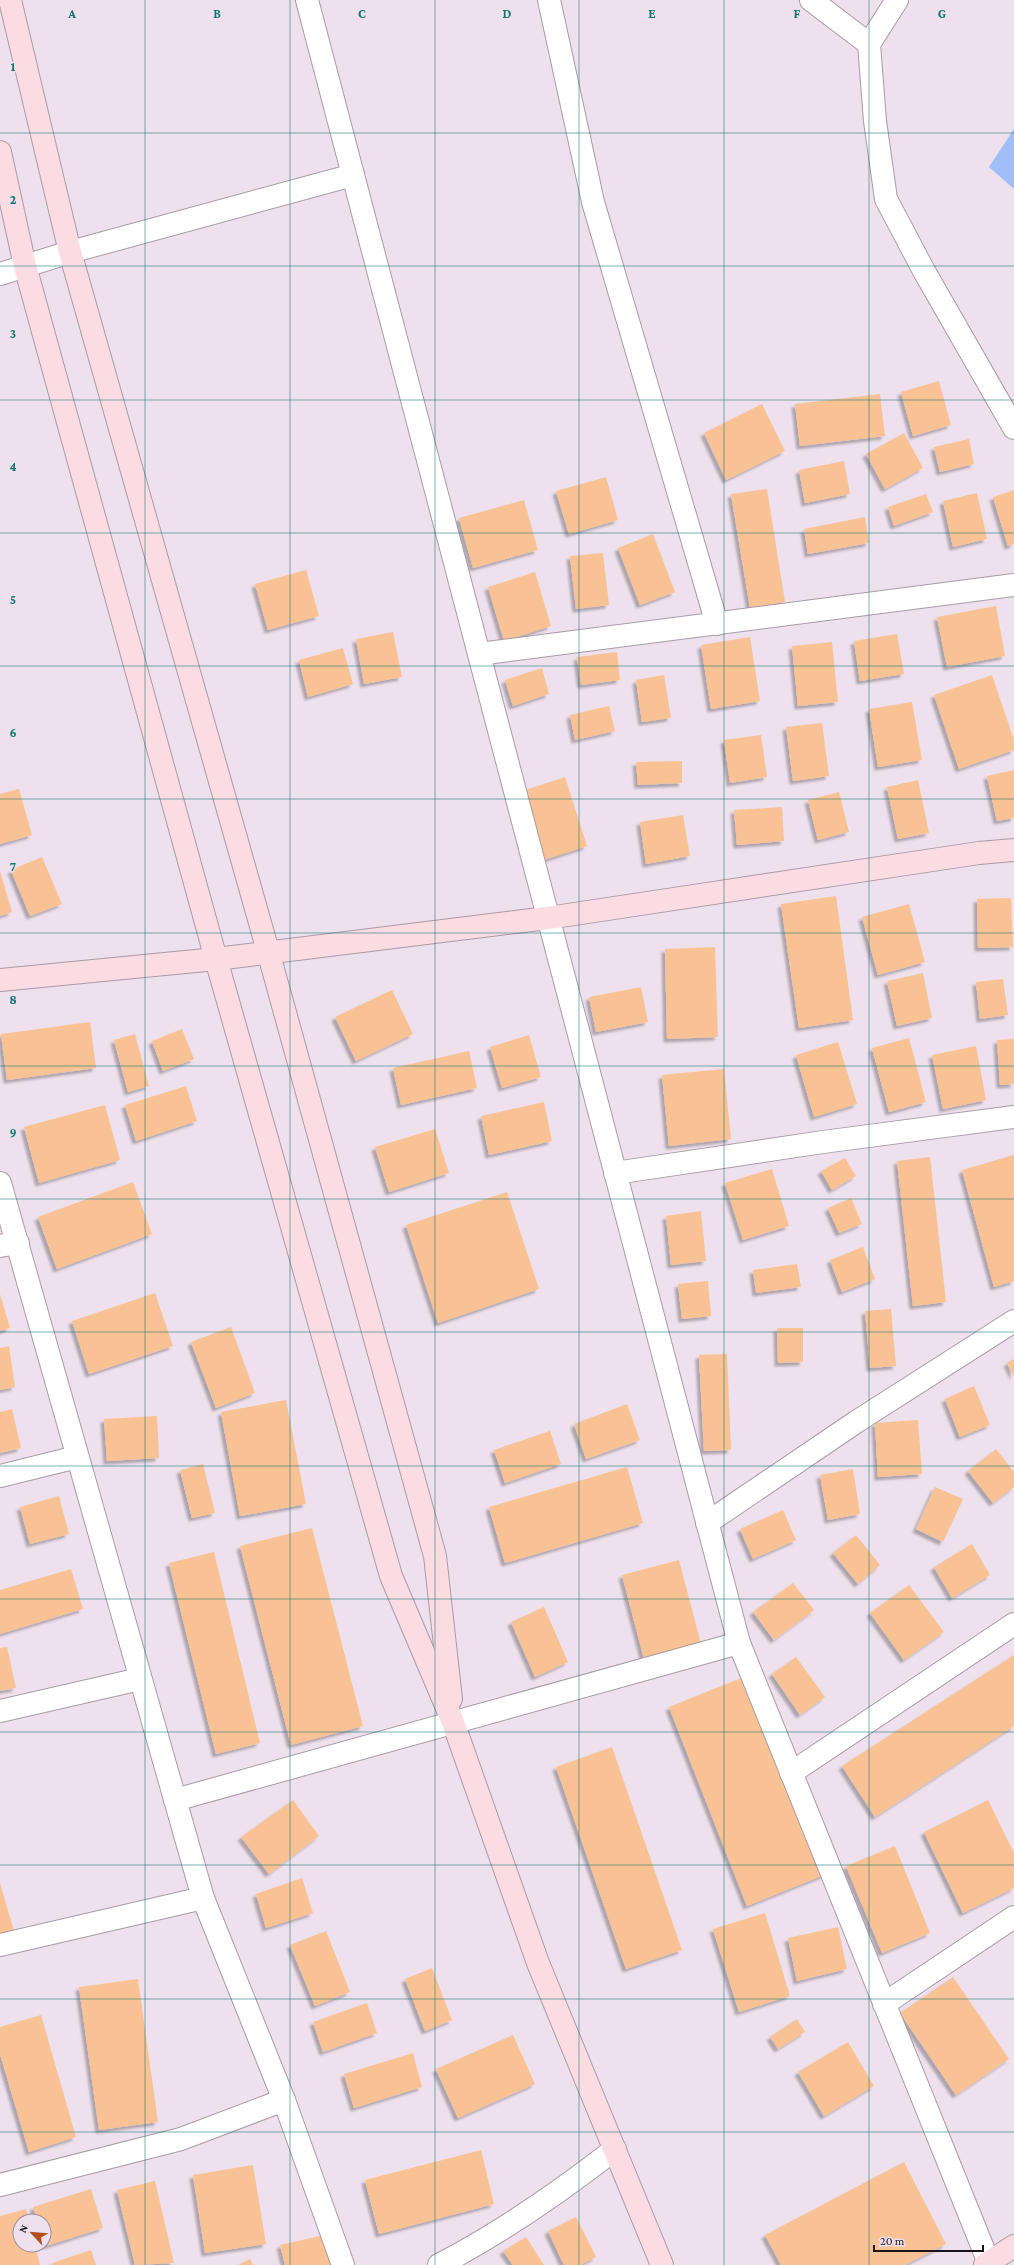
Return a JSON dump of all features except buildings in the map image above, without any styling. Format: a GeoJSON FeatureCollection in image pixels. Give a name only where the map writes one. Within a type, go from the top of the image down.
{"type":"FeatureCollection","features":[{"type":"Feature","properties":{"kind":"street"},"geometry":{"type":"LineString","coordinates":[[10,0],[70,252],[268,951],[435,1556],[453,1722]]}},
{"type":"Feature","properties":{"kind":"street"},"geometry":{"type":"LineString","coordinates":[[307,0],[739,1643],[987,2264],[1014,2246]]}},
{"type":"Feature","properties":{"kind":"street"},"geometry":{"type":"LineString","coordinates":[[549,0],[593,202],[716,624]]}},
{"type":"Feature","properties":{"kind":"street"},"geometry":{"type":"LineString","coordinates":[[811,0],[869,44]]}},
{"type":"Feature","properties":{"kind":"street"},"geometry":{"type":"LineString","coordinates":[[897,0],[869,44],[875,121],[886,199],[924,271],[1014,428]]}},
{"type":"Feature","properties":{"kind":"street"},"geometry":{"type":"LineString","coordinates":[[0,152],[25,266],[216,959],[391,1576],[453,1722],[538,1963],[662,2265]]}},
{"type":"Feature","properties":{"kind":"street"},"geometry":{"type":"LineString","coordinates":[[0,274],[70,252],[353,175]]}},
{"type":"Feature","properties":{"kind":"street"},"geometry":{"type":"LineString","coordinates":[[479,654],[1014,585]]}},
{"type":"Feature","properties":{"kind":"street"},"geometry":{"type":"LineString","coordinates":[[0,980],[216,959],[268,951],[548,918],[979,853],[1014,850]]}},
{"type":"Feature","properties":{"kind":"street"},"geometry":{"type":"LineString","coordinates":[[615,1173],[831,1141],[1014,1117]]}},
{"type":"Feature","properties":{"kind":"street"},"geometry":{"type":"LineString","coordinates":[[0,1183],[9,1244],[77,1457],[204,1898],[284,2100],[343,2265]]}},
{"type":"Feature","properties":{"kind":"street"},"geometry":{"type":"LineString","coordinates":[[707,1523],[856,1422],[1014,1321]]}},
{"type":"Feature","properties":{"kind":"street"},"geometry":{"type":"LineString","coordinates":[[0,1476],[77,1457]]}},
{"type":"Feature","properties":{"kind":"street"},"geometry":{"type":"LineString","coordinates":[[791,1774],[1014,1624]]}},
{"type":"Feature","properties":{"kind":"street"},"geometry":{"type":"LineString","coordinates":[[175,1800],[739,1643]]}},
{"type":"Feature","properties":{"kind":"street"},"geometry":{"type":"LineString","coordinates":[[0,1711],[140,1679]]}},
{"type":"Feature","properties":{"kind":"street"},"geometry":{"type":"LineString","coordinates":[[0,1945],[204,1898]]}},
{"type":"Feature","properties":{"kind":"street"},"geometry":{"type":"LineString","coordinates":[[884,2004],[1014,1918]]}},
{"type":"Feature","properties":{"kind":"street"},"geometry":{"type":"LineString","coordinates":[[0,2184],[181,2139],[284,2100]]}},
{"type":"Feature","properties":{"kind":"street"},"geometry":{"type":"LineString","coordinates":[[440,2265],[564,2189],[615,2149]]}},
{"type":"Feature","properties":{"kind":"water"},"geometry":{"type":"Polygon","coordinates":[[[1014,129],[1014,189],[989,167],[1014,129]]]}}]}
